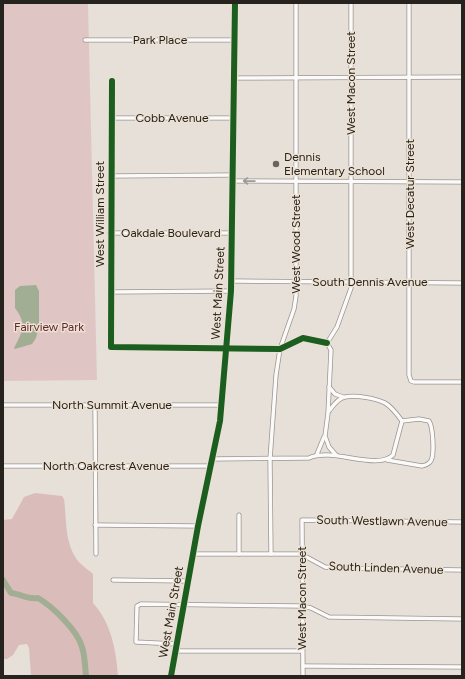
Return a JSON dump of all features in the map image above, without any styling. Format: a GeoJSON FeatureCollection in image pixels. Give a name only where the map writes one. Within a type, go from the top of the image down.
{"type":"FeatureCollection","features":[{"type":"Feature","properties":{"kind":"street","name":"West Main Street"},"geometry":{"type":"LineString","coordinates":[[170,676],[182,606],[219,428],[222,405],[231,291],[235,3]]}},
{"type":"Feature","properties":{"kind":"street","name":"West Wood Street"},"geometry":{"type":"LineString","coordinates":[[271,554],[270,459],[280,348],[296,303],[296,3]]}},
{"type":"Feature","properties":{"kind":"street","name":"West Macon Street"},"geometry":{"type":"LineString","coordinates":[[327,343],[337,327],[350,295],[351,282],[351,3]]}},
{"type":"Feature","properties":{"kind":"street","name":"West Decatur Street"},"geometry":{"type":"LineString","coordinates":[[409,3],[409,375],[411,381],[414,382],[462,382]]}},
{"type":"Feature","properties":{"kind":"street","name":"Park Place"},"geometry":{"type":"LineString","coordinates":[[85,40],[235,40]]}},
{"type":"Feature","properties":{"kind":"street"},"geometry":{"type":"LineString","coordinates":[[234,78],[351,76],[462,77]]}},
{"type":"Feature","properties":{"kind":"street","name":"West William Street"},"geometry":{"type":"LineString","coordinates":[[112,81],[113,100],[110,118],[111,347],[226,348]]}},
{"type":"Feature","properties":{"kind":"street","name":"Cobb Avenue"},"geometry":{"type":"LineString","coordinates":[[110,118],[234,118]]}},
{"type":"Feature","properties":{"kind":"street"},"geometry":{"type":"LineString","coordinates":[[111,176],[233,175]]}},
{"type":"Feature","properties":{"kind":"street"},"geometry":{"type":"LineString","coordinates":[[233,181],[462,182]]}},
{"type":"Feature","properties":{"kind":"street","name":"Oakdale Boulevard"},"geometry":{"type":"LineString","coordinates":[[110,233],[232,233]]}},
{"type":"Feature","properties":{"kind":"street","name":"South Dennis Avenue"},"geometry":{"type":"LineString","coordinates":[[231,281],[462,283]]}},
{"type":"Feature","properties":{"kind":"street"},"geometry":{"type":"LineString","coordinates":[[111,292],[231,291]]}},
{"type":"Feature","properties":{"kind":"street"},"geometry":{"type":"LineString","coordinates":[[226,348],[280,348],[303,338],[327,343],[331,350],[328,413],[324,436],[317,454]]}},
{"type":"Feature","properties":{"kind":"street"},"geometry":{"type":"LineString","coordinates":[[329,386],[335,394],[344,397],[361,397],[384,403],[392,409],[402,421]]}},
{"type":"Feature","properties":{"kind":"street"},"geometry":{"type":"LineString","coordinates":[[328,413],[337,401],[344,397]]}},
{"type":"Feature","properties":{"kind":"street","name":"North Summit Avenue"},"geometry":{"type":"LineString","coordinates":[[3,405],[222,405]]}},
{"type":"Feature","properties":{"kind":"street"},"geometry":{"type":"LineString","coordinates":[[95,406],[96,554]]}},
{"type":"Feature","properties":{"kind":"street"},"geometry":{"type":"LineString","coordinates":[[212,459],[309,458],[317,454],[336,455],[357,459],[386,460],[422,466],[428,464],[432,458],[432,428],[429,421],[419,419],[402,421]]}},
{"type":"Feature","properties":{"kind":"street"},"geometry":{"type":"LineString","coordinates":[[386,460],[395,452],[402,421]]}},
{"type":"Feature","properties":{"kind":"street"},"geometry":{"type":"LineString","coordinates":[[324,436],[329,447],[336,455]]}},
{"type":"Feature","properties":{"kind":"street","name":"North Oakcrest Avenue"},"geometry":{"type":"LineString","coordinates":[[3,466],[210,466]]}},
{"type":"Feature","properties":{"kind":"street"},"geometry":{"type":"LineString","coordinates":[[239,515],[239,554]]}},
{"type":"Feature","properties":{"kind":"street","name":"West Macon Street"},"geometry":{"type":"LineString","coordinates":[[302,520],[302,676]]}},
{"type":"Feature","properties":{"kind":"street","name":"South Westlawn Avenue"},"geometry":{"type":"LineString","coordinates":[[302,520],[462,522]]}},
{"type":"Feature","properties":{"kind":"street"},"geometry":{"type":"LineString","coordinates":[[95,525],[198,526]]}},
{"type":"Feature","properties":{"kind":"street","name":"South Linden Avenue"},"geometry":{"type":"LineString","coordinates":[[192,554],[301,554],[325,567],[333,568],[462,570]]}},
{"type":"Feature","properties":{"kind":"street"},"geometry":{"type":"LineString","coordinates":[[114,580],[187,581]]}},
{"type":"Feature","properties":{"kind":"street"},"geometry":{"type":"LineString","coordinates":[[176,644],[136,642],[137,606],[141,604],[182,606],[301,606],[311,608],[329,617],[462,619]]}},
{"type":"Feature","properties":{"kind":"street"},"geometry":{"type":"LineString","coordinates":[[175,651],[302,650]]}},
{"type":"Feature","properties":{"kind":"street"},"geometry":{"type":"LineString","coordinates":[[303,666],[462,667]]}},
{"type":"Feature","properties":{"kind":"green space","name":"Fairview Park"},"geometry":{"type":"Polygon","coordinates":[[[3,3],[88,3],[97,380],[3,381],[3,3]]]}},
{"type":"Feature","properties":{"kind":"shaded area"},"geometry":{"type":"Polygon","coordinates":[[[36,285],[39,291],[39,326],[36,338],[32,344],[15,349],[14,348],[20,337],[22,323],[15,308],[15,290],[20,286],[36,285]]]}},
{"type":"Feature","properties":{"kind":"shaded area"},"geometry":{"type":"Polygon","coordinates":[[[35,493],[62,496],[64,499],[69,542],[81,564],[93,574],[93,603],[104,619],[112,637],[118,676],[31,676],[29,648],[27,644],[19,645],[13,655],[7,659],[3,659],[3,520],[12,519],[24,497],[35,493]]]}},
{"type":"Feature","properties":{"kind":"waterway"},"geometry":{"type":"LineString","coordinates":[[3,580],[11,593],[31,598],[38,598],[57,613],[70,627],[80,641],[82,647],[86,676]]}},
{"type":"Feature","properties":{"kind":"cycle path"},"geometry":{"type":"LineString","coordinates":[[171,676],[198,526],[220,421],[231,291],[235,3]]}},
{"type":"Feature","properties":{"kind":"cycle path"},"geometry":{"type":"LineString","coordinates":[[112,81],[111,347],[280,349],[303,338],[327,343]]}},
{"type":"Feature","properties":{"kind":"place","name":"Dennis Elementary School"},"geometry":{"type":"Point","coordinates":[276,164]}}]}
